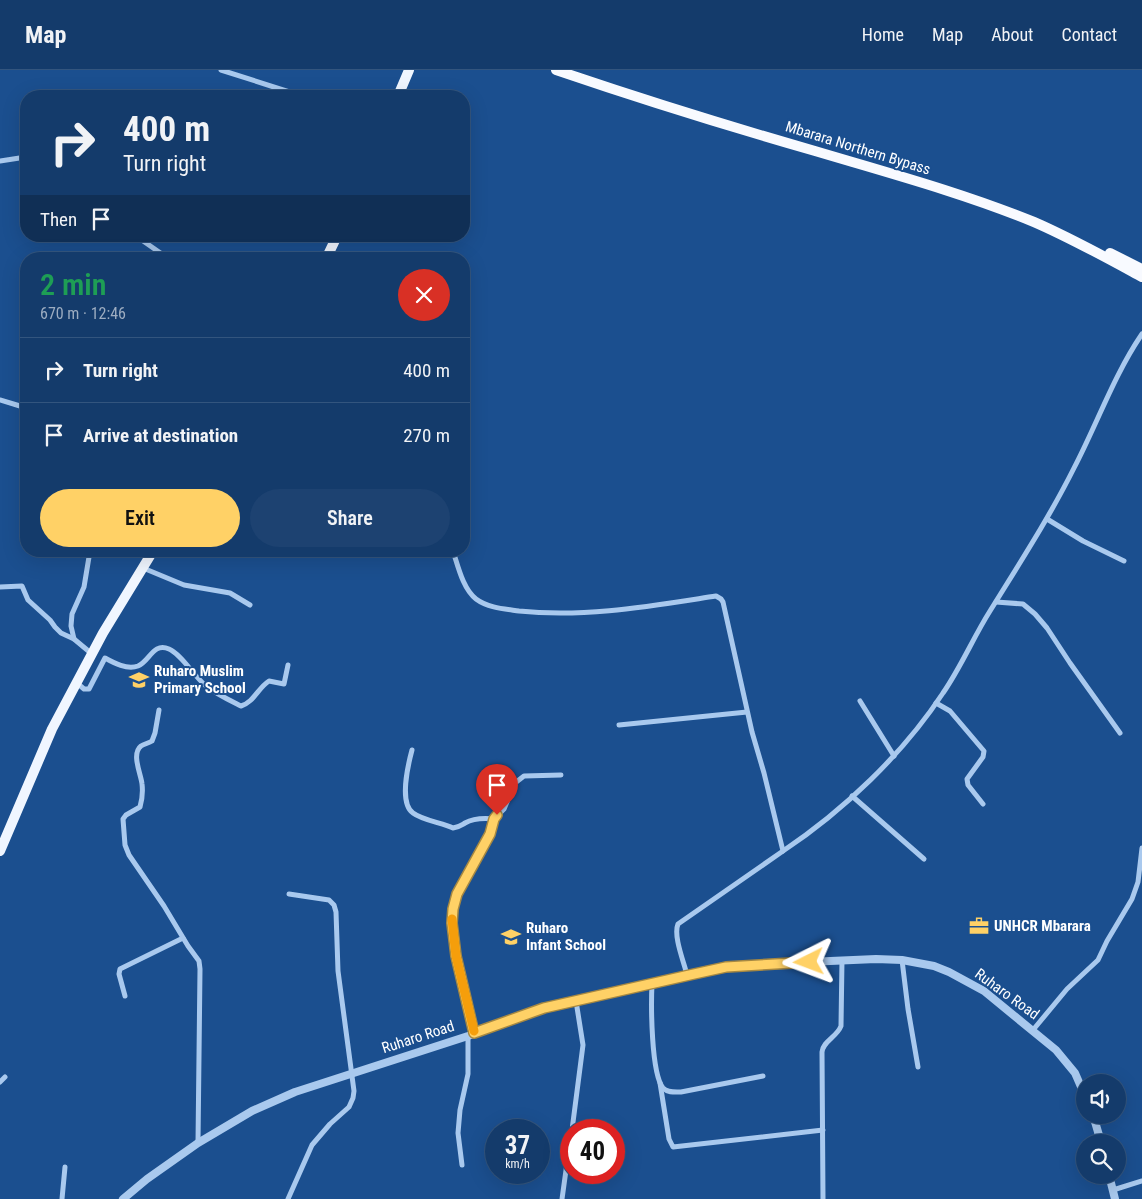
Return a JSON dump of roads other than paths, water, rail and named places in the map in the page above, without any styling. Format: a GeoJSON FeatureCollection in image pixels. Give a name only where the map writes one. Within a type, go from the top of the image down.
{"type":"FeatureCollection","features":[{"type":"Feature","properties":{"kind":"highway","name":"Mbarara Northern Bypass"},"geometry":{"type":"LineString","coordinates":[[556,70],[990,205],[1036,223],[1074,241],[1142,277]]}},
{"type":"Feature","properties":{"kind":"highway"},"geometry":{"type":"LineString","coordinates":[[573,70],[643,93],[838,151],[987,199],[1034,216],[1142,268]]}},
{"type":"Feature","properties":{"kind":"main road"},"geometry":{"type":"LineString","coordinates":[[401,90],[409,70]]}},
{"type":"Feature","properties":{"kind":"main road"},"geometry":{"type":"LineString","coordinates":[[0,851],[52,729],[92,654],[148,557]]}},
{"type":"Feature","properties":{"kind":"street"},"geometry":{"type":"LineString","coordinates":[[221,70],[283,90]]}},
{"type":"Feature","properties":{"kind":"street"},"geometry":{"type":"LineString","coordinates":[[0,161],[20,158]]}},
{"type":"Feature","properties":{"kind":"street"},"geometry":{"type":"LineString","coordinates":[[145,242],[159,252]]}},
{"type":"Feature","properties":{"kind":"street"},"geometry":{"type":"LineString","coordinates":[[687,975],[677,937],[676,930],[678,924],[808,833],[852,796],[915,733],[936,703],[1047,519],[1123,367],[1142,334]]}},
{"type":"Feature","properties":{"kind":"street"},"geometry":{"type":"LineString","coordinates":[[0,400],[20,406]]}},
{"type":"Feature","properties":{"kind":"street"},"geometry":{"type":"LineString","coordinates":[[1047,519],[1083,541],[1124,561]]}},
{"type":"Feature","properties":{"kind":"street"},"geometry":{"type":"LineString","coordinates":[[74,639],[70,626],[72,614],[84,587],[89,557]]}},
{"type":"Feature","properties":{"kind":"street"},"geometry":{"type":"LineString","coordinates":[[456,557],[470,593],[484,604],[501,609],[558,614],[622,609],[718,597],[723,602],[747,712],[764,773],[782,851]]}},
{"type":"Feature","properties":{"kind":"street"},"geometry":{"type":"LineString","coordinates":[[142,567],[184,584],[230,593],[250,605]]}},
{"type":"Feature","properties":{"kind":"street"},"geometry":{"type":"LineString","coordinates":[[0,587],[22,586],[28,600],[50,620],[54,627],[61,633],[74,639],[92,654]]}},
{"type":"Feature","properties":{"kind":"street"},"geometry":{"type":"LineString","coordinates":[[996,602],[1023,604],[1035,614],[1047,628],[1070,664],[1120,733]]}},
{"type":"Feature","properties":{"kind":"street"},"geometry":{"type":"LineString","coordinates":[[76,683],[84,689],[89,689],[104,658],[132,668],[139,666],[157,648],[164,648],[177,654],[204,684],[241,706],[248,703],[263,684],[269,681],[284,684],[288,665]]}},
{"type":"Feature","properties":{"kind":"street"},"geometry":{"type":"LineString","coordinates":[[860,700],[894,756]]}},
{"type":"Feature","properties":{"kind":"street"},"geometry":{"type":"LineString","coordinates":[[936,703],[950,711],[984,751],[984,758],[967,779],[968,785],[983,804]]}},
{"type":"Feature","properties":{"kind":"street"},"geometry":{"type":"LineString","coordinates":[[158,710],[152,741],[140,746],[137,751],[137,763],[142,784],[142,800],[140,807],[126,815],[123,819],[124,844],[129,855],[199,961],[198,1143]]}},
{"type":"Feature","properties":{"kind":"street"},"geometry":{"type":"LineString","coordinates":[[619,725],[747,712]]}},
{"type":"Feature","properties":{"kind":"street"},"geometry":{"type":"LineString","coordinates":[[412,750],[406,790],[408,807],[413,814],[453,828],[460,827],[466,822],[477,818],[494,819]]}},
{"type":"Feature","properties":{"kind":"street"},"geometry":{"type":"LineString","coordinates":[[462,1165],[459,1128],[460,1110],[468,1074],[471,1034],[456,956],[452,923],[453,909],[457,894],[490,834],[494,819],[504,809],[519,778],[524,776],[561,775]]}},
{"type":"Feature","properties":{"kind":"street"},"geometry":{"type":"LineString","coordinates":[[852,796],[924,859]]}},
{"type":"Feature","properties":{"kind":"street"},"geometry":{"type":"LineString","coordinates":[[1033,1030],[1067,989],[1098,960],[1132,899],[1139,877],[1142,848]]}},
{"type":"Feature","properties":{"kind":"street"},"geometry":{"type":"LineString","coordinates":[[288,1199],[316,1140],[352,1103],[354,1091],[338,970],[337,922],[334,906],[329,900],[289,894]]}},
{"type":"Feature","properties":{"kind":"street"},"geometry":{"type":"LineString","coordinates":[[125,996],[119,974],[120,969],[183,938]]}},
{"type":"Feature","properties":{"kind":"street"},"geometry":{"type":"LineString","coordinates":[[823,1199],[822,1048],[838,1034],[841,1026],[842,960]]}},
{"type":"Feature","properties":{"kind":"street","name":"Ruharo Road"},"geometry":{"type":"LineString","coordinates":[[123,1199],[147,1179],[198,1143],[264,1104],[352,1072],[471,1034],[544,1008],[726,967],[842,960],[902,960],[934,966],[967,980],[1000,1003],[1033,1030],[1066,1061],[1076,1075]]}},
{"type":"Feature","properties":{"kind":"street"},"geometry":{"type":"LineString","coordinates":[[902,960],[918,1067]]}},
{"type":"Feature","properties":{"kind":"street"},"geometry":{"type":"LineString","coordinates":[[652,984],[651,1008],[655,1052],[669,1139],[673,1147],[823,1130]]}},
{"type":"Feature","properties":{"kind":"street"},"geometry":{"type":"LineString","coordinates":[[573,1119],[583,1045],[576,1001]]}},
{"type":"Feature","properties":{"kind":"street"},"geometry":{"type":"LineString","coordinates":[[660,1083],[670,1092],[682,1092],[763,1076]]}},
{"type":"Feature","properties":{"kind":"street"},"geometry":{"type":"LineString","coordinates":[[0,1082],[6,1077]]}},
{"type":"Feature","properties":{"kind":"street"},"geometry":{"type":"LineString","coordinates":[[62,1199],[65,1167]]}},
{"type":"Feature","properties":{"kind":"street"},"geometry":{"type":"LineString","coordinates":[[1113,1190],[1142,1181]]}},
{"type":"Feature","properties":{"kind":"street"},"geometry":{"type":"LineString","coordinates":[[562,1199],[564,1184]]}},
{"type":"Feature","properties":{"kind":"street"},"geometry":{"type":"LineString","coordinates":[[1111,1184],[1115,1199]]}},
{"type":"Feature","properties":{"kind":"place","name":"Ruharo Muslim Primary School"},"geometry":{"type":"Point","coordinates":[139,680]}},
{"type":"Feature","properties":{"kind":"place","name":"UNHCR Mbarara"},"geometry":{"type":"Point","coordinates":[979,926]}},
{"type":"Feature","properties":{"kind":"place","name":"Ruharo Infant School"},"geometry":{"type":"Point","coordinates":[511,937]}}]}
